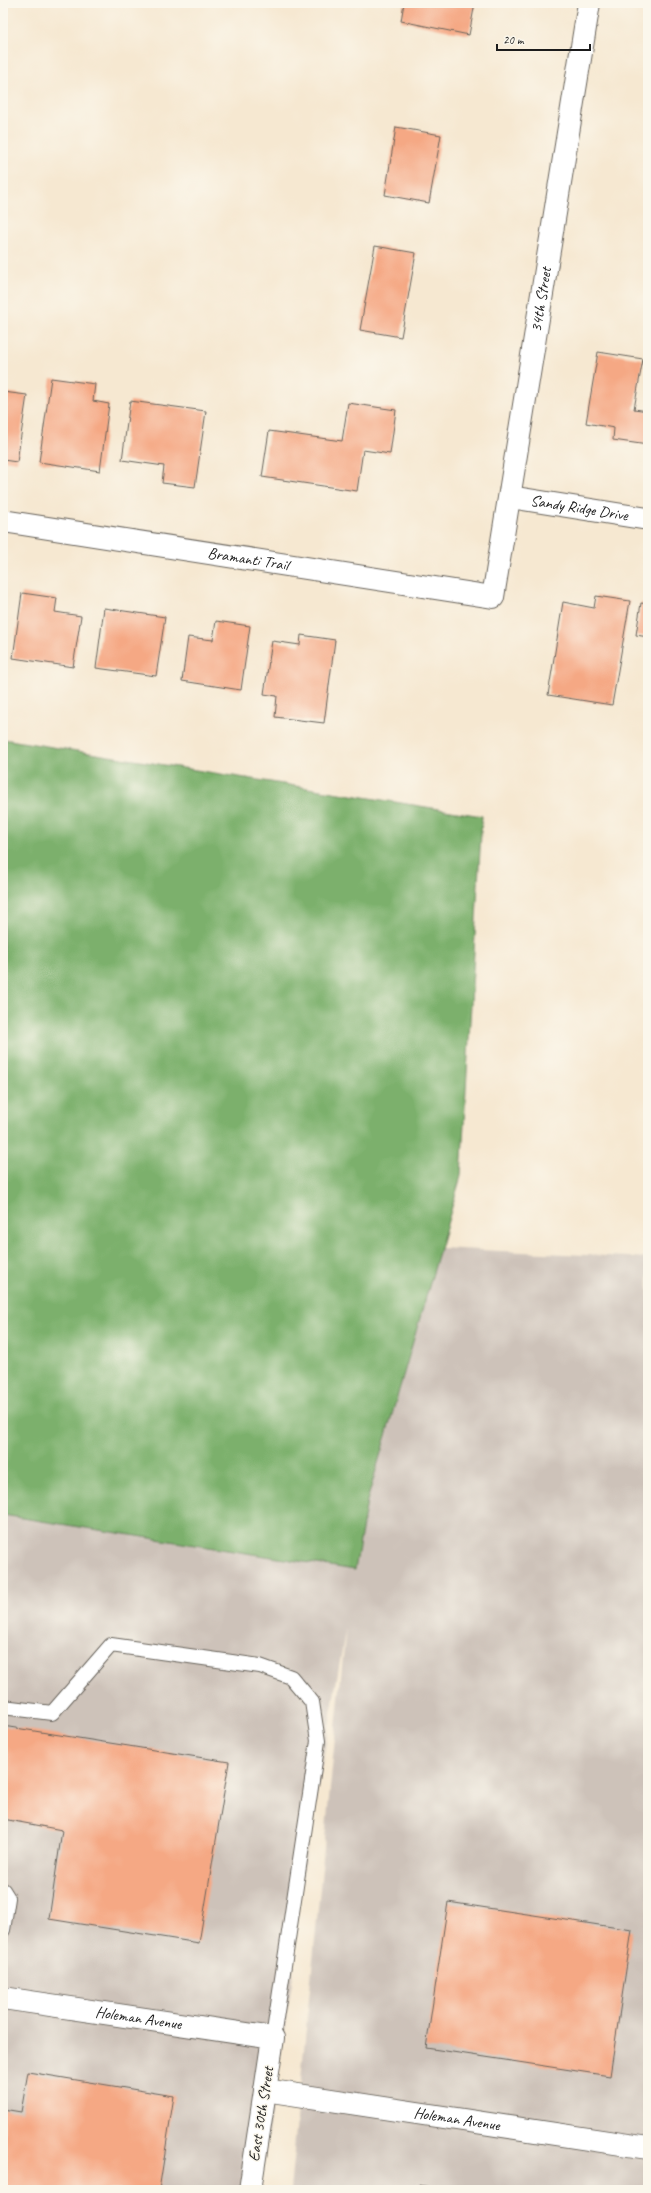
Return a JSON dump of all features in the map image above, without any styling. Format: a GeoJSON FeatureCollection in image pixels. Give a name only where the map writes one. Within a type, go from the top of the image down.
{"type":"FeatureCollection","features":[{"type":"Feature","properties":{"kind":"street","name":"34th Street"},"geometry":{"type":"LineString","coordinates":[[493,597],[590,3]]}},
{"type":"Feature","properties":{"kind":"street","name":"Sandy Ridge Drive"},"geometry":{"type":"LineString","coordinates":[[510,497],[648,519]]}},
{"type":"Feature","properties":{"kind":"street","name":"Bramanti Trail"},"geometry":{"type":"LineString","coordinates":[[3,521],[493,597]]}},
{"type":"Feature","properties":{"kind":"street","name":"Holeman Avenue"},"geometry":{"type":"LineString","coordinates":[[3,1998],[273,2038]]}},
{"type":"Feature","properties":{"kind":"street","name":"East 30th Street"},"geometry":{"type":"LineString","coordinates":[[250,2190],[273,2038]]}},
{"type":"Feature","properties":{"kind":"street","name":"Holeman Avenue"},"geometry":{"type":"LineString","coordinates":[[265,2090],[648,2148]]}},
{"type":"Feature","properties":{"kind":"lane"},"geometry":{"type":"LineString","coordinates":[[3,1706],[52,1713],[111,1645],[260,1666],[291,1677],[312,1702],[318,1741],[273,2038]]}},
{"type":"Feature","properties":{"kind":"lane"},"geometry":{"type":"LineString","coordinates":[[3,1890],[8,1898],[3,1930]]}},
{"type":"Feature","properties":{"kind":"shaded area"},"geometry":{"type":"Polygon","coordinates":[[[440,1248],[648,1258],[648,2190],[290,2190],[346,1627],[298,1903],[293,1976],[259,2190],[3,2190],[3,1515],[355,1570],[367,1501],[440,1248]]]}},
{"type":"Feature","properties":{"kind":"green space"},"geometry":{"type":"Polygon","coordinates":[[[3,739],[482,816],[461,1176],[367,1501],[355,1570],[3,1515],[3,739]]]}},
{"type":"Feature","properties":{"kind":"building"},"geometry":{"type":"Polygon","coordinates":[[[404,3],[475,3],[469,35],[401,21],[404,3]]]}},
{"type":"Feature","properties":{"kind":"building"},"geometry":{"type":"Polygon","coordinates":[[[396,127],[441,135],[429,203],[385,195],[396,127]]]}},
{"type":"Feature","properties":{"kind":"building"},"geometry":{"type":"Polygon","coordinates":[[[375,246],[416,253],[401,337],[360,330],[375,246]]]}},
{"type":"Feature","properties":{"kind":"building"},"geometry":{"type":"Polygon","coordinates":[[[598,352],[643,359],[634,409],[648,411],[648,445],[613,440],[614,428],[586,423],[598,352]]]}},
{"type":"Feature","properties":{"kind":"building"},"geometry":{"type":"Polygon","coordinates":[[[51,378],[95,384],[93,401],[109,404],[100,471],[39,462],[51,378]]]}},
{"type":"Feature","properties":{"kind":"building"},"geometry":{"type":"Polygon","coordinates":[[[3,392],[27,395],[17,462],[3,460],[3,392]]]}},
{"type":"Feature","properties":{"kind":"building"},"geometry":{"type":"Polygon","coordinates":[[[130,401],[206,411],[195,487],[162,483],[164,466],[122,460],[130,401]]]}},
{"type":"Feature","properties":{"kind":"building"},"geometry":{"type":"Polygon","coordinates":[[[348,403],[396,410],[390,454],[363,450],[357,491],[262,477],[269,431],[342,441],[348,403]]]}},
{"type":"Feature","properties":{"kind":"building"},"geometry":{"type":"Polygon","coordinates":[[[22,593],[57,598],[55,612],[81,616],[73,667],[13,658],[22,593]]]}},
{"type":"Feature","properties":{"kind":"building"},"geometry":{"type":"Polygon","coordinates":[[[596,596],[630,601],[612,705],[548,695],[563,602],[594,608],[596,596]]]}},
{"type":"Feature","properties":{"kind":"building"},"geometry":{"type":"Polygon","coordinates":[[[641,603],[648,604],[648,637],[636,635],[641,603]]]}},
{"type":"Feature","properties":{"kind":"building"},"geometry":{"type":"Polygon","coordinates":[[[104,608],[165,617],[156,676],[96,668],[104,608]]]}},
{"type":"Feature","properties":{"kind":"building"},"geometry":{"type":"Polygon","coordinates":[[[216,621],[250,626],[241,690],[182,681],[188,637],[213,640],[216,621]]]}},
{"type":"Feature","properties":{"kind":"building"},"geometry":{"type":"Polygon","coordinates":[[[301,635],[335,640],[324,723],[275,717],[277,696],[264,694],[272,641],[300,645],[301,635]]]}},
{"type":"Feature","properties":{"kind":"building"},"geometry":{"type":"Polygon","coordinates":[[[3,1726],[229,1762],[199,1943],[49,1919],[62,1830],[3,1819],[3,1726]]]}},
{"type":"Feature","properties":{"kind":"building"},"geometry":{"type":"Polygon","coordinates":[[[448,1902],[632,1930],[610,2076],[426,2048],[448,1902]]]}},
{"type":"Feature","properties":{"kind":"building"},"geometry":{"type":"Polygon","coordinates":[[[28,2072],[174,2096],[159,2190],[3,2190],[3,2109],[21,2112],[28,2072]]]}},
{"type":"Feature","properties":{"kind":"building"},"geometry":{"type":"Polygon","coordinates":[[[418,2185],[444,2189],[444,2190],[417,2190],[418,2185]]]}}]}
